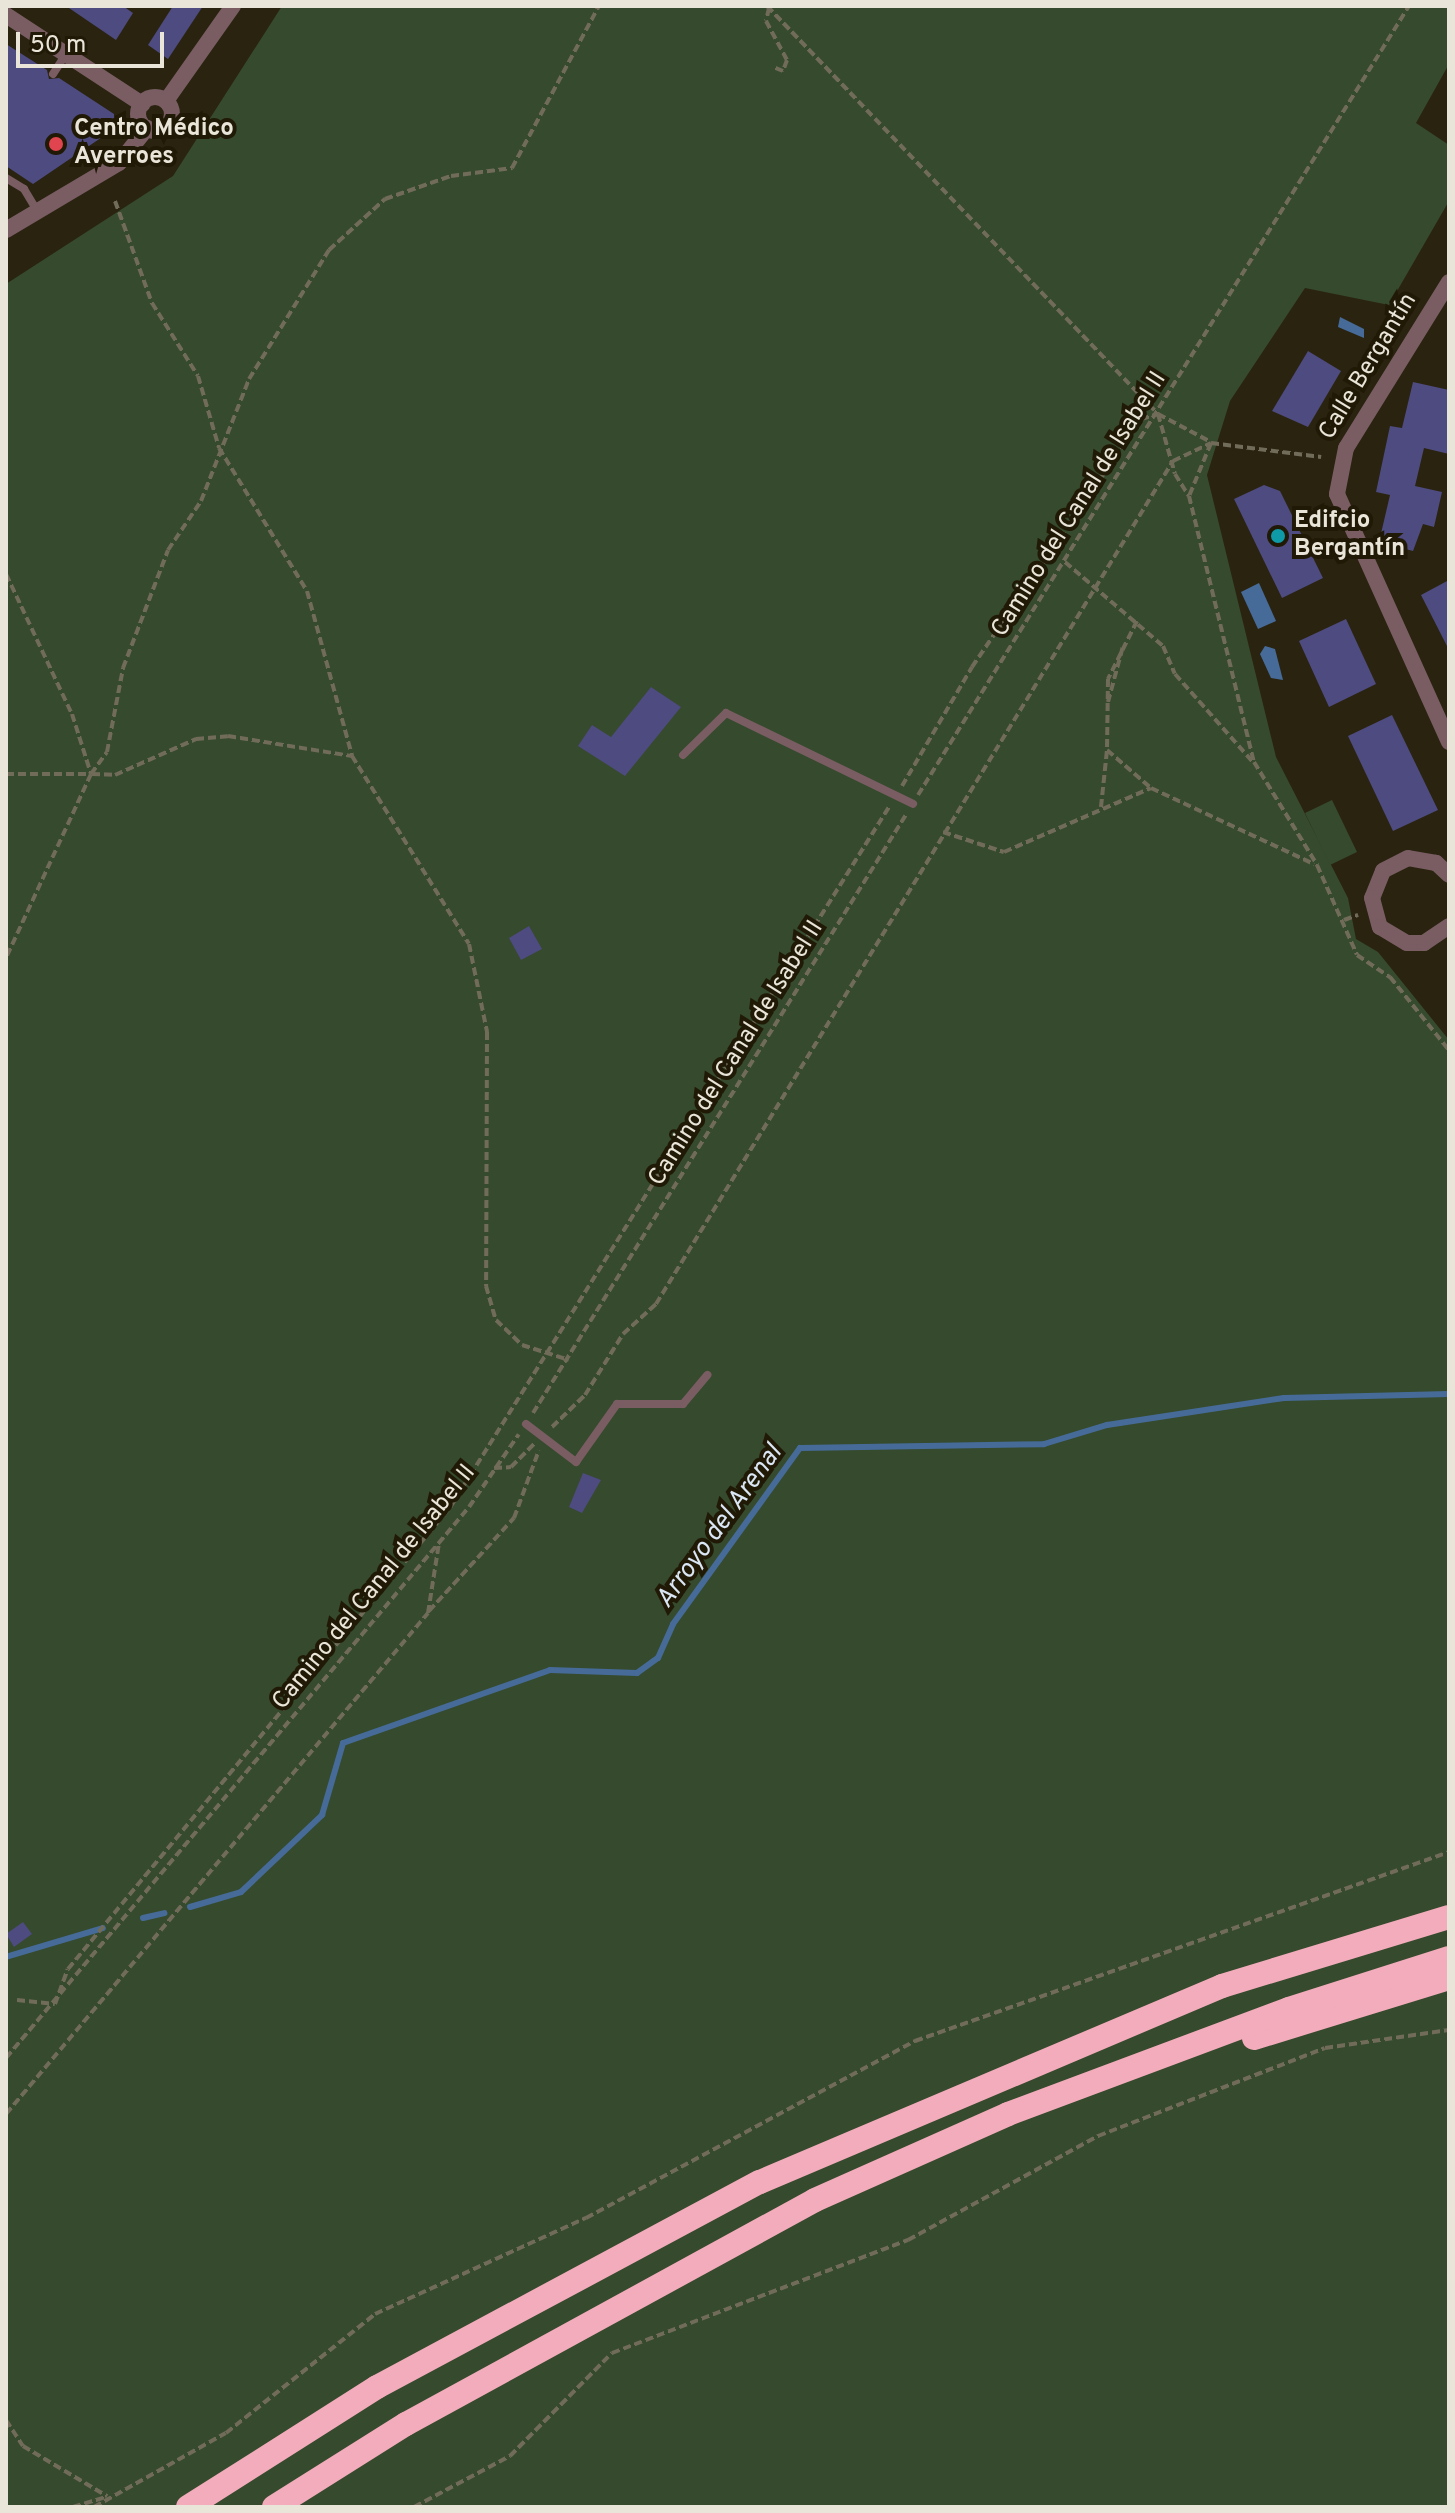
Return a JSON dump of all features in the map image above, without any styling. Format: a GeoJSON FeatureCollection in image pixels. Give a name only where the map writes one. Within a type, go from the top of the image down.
{"type":"FeatureCollection","features":[{"type":"Feature","properties":{"kind":"highway"},"geometry":{"type":"LineString","coordinates":[[188,2507],[377,2387],[760,2182],[1222,1986],[1449,1917]]}},
{"type":"Feature","properties":{"kind":"highway"},"geometry":{"type":"LineString","coordinates":[[274,2507],[406,2424],[815,2200],[1135,2066],[1449,1958]]}},
{"type":"Feature","properties":{"kind":"highway"},"geometry":{"type":"LineString","coordinates":[[1135,2066],[1193,2058],[1449,1978]]}},
{"type":"Feature","properties":{"kind":"street"},"geometry":{"type":"LineString","coordinates":[[6,230],[119,163],[147,128],[170,121],[166,101],[233,6]]}},
{"type":"Feature","properties":{"kind":"street"},"geometry":{"type":"LineString","coordinates":[[6,15],[142,104],[166,101]]}},
{"type":"Feature","properties":{"kind":"street"},"geometry":{"type":"LineString","coordinates":[[142,104],[147,128]]}},
{"type":"Feature","properties":{"kind":"street","name":"Calle Bergantín"},"geometry":{"type":"LineString","coordinates":[[1449,282],[1346,448],[1337,494],[1449,742]]}},
{"type":"Feature","properties":{"kind":"street"},"geometry":{"type":"LineString","coordinates":[[1448,873],[1422,858],[1394,863],[1372,898],[1380,927],[1407,943],[1424,943],[1449,926]]}},
{"type":"Feature","properties":{"kind":"lane"},"geometry":{"type":"LineString","coordinates":[[53,74],[66,54]]}},
{"type":"Feature","properties":{"kind":"lane"},"geometry":{"type":"LineString","coordinates":[[6,178],[24,189],[37,211]]}},
{"type":"Feature","properties":{"kind":"lane"},"geometry":{"type":"LineString","coordinates":[[683,755],[726,713],[913,804]]}},
{"type":"Feature","properties":{"kind":"lane"},"geometry":{"type":"LineString","coordinates":[[526,1424],[576,1462],[617,1404],[683,1404],[707,1375]]}},
{"type":"Feature","properties":{"kind":"path"},"geometry":{"type":"LineString","coordinates":[[6,958],[91,774],[107,752],[123,668],[168,550],[201,501],[219,448],[249,379],[329,250],[385,199],[451,176],[512,168],[599,6]]}},
{"type":"Feature","properties":{"kind":"path","name":"Camino del Canal de Isabel II"},"geometry":{"type":"LineString","coordinates":[[6,2058],[55,2004],[439,1543],[526,1424],[569,1360],[1409,6]]}},
{"type":"Feature","properties":{"kind":"path"},"geometry":{"type":"LineString","coordinates":[[768,7],[1158,414],[1211,443],[1321,457]]}},
{"type":"Feature","properties":{"kind":"path"},"geometry":{"type":"LineString","coordinates":[[768,7],[771,33],[787,60],[783,71],[773,67]]}},
{"type":"Feature","properties":{"kind":"path"},"geometry":{"type":"LineString","coordinates":[[115,201],[152,303],[198,376],[219,448],[307,591],[352,756],[469,944],[487,1032],[486,1286],[496,1320],[522,1345],[569,1360]]}},
{"type":"Feature","properties":{"kind":"path"},"geometry":{"type":"LineString","coordinates":[[1158,414],[1173,461],[1189,496],[1254,762],[1317,865],[1357,955],[1390,977],[1449,1050]]}},
{"type":"Feature","properties":{"kind":"path"},"geometry":{"type":"LineString","coordinates":[[17,2000],[55,2004],[68,1969],[451,1506],[543,1353],[1091,488],[1141,419],[1158,414]]}},
{"type":"Feature","properties":{"kind":"path"},"geometry":{"type":"LineString","coordinates":[[494,1468],[511,1467],[585,1395],[623,1334],[656,1304],[943,832],[1096,593],[1173,461],[1211,443]]}},
{"type":"Feature","properties":{"kind":"path"},"geometry":{"type":"LineString","coordinates":[[1189,496],[1211,443]]}},
{"type":"Feature","properties":{"kind":"path"},"geometry":{"type":"LineString","coordinates":[[1065,562],[1096,593],[1137,621],[1163,646],[1175,674],[1226,738],[1254,762]]}},
{"type":"Feature","properties":{"kind":"path"},"geometry":{"type":"LineString","coordinates":[[6,574],[72,714],[91,774]]}},
{"type":"Feature","properties":{"kind":"path"},"geometry":{"type":"LineString","coordinates":[[1101,807],[1107,750],[1106,704],[1123,646],[1137,621]]}},
{"type":"Feature","properties":{"kind":"path"},"geometry":{"type":"LineString","coordinates":[[1106,704],[1123,646]]}},
{"type":"Feature","properties":{"kind":"path"},"geometry":{"type":"LineString","coordinates":[[6,774],[115,775],[196,739],[228,736],[314,744],[352,756]]}},
{"type":"Feature","properties":{"kind":"path"},"geometry":{"type":"LineString","coordinates":[[1107,750],[1151,788],[1317,865]]}},
{"type":"Feature","properties":{"kind":"path"},"geometry":{"type":"LineString","coordinates":[[943,832],[1004,852],[1101,807],[1151,788]]}},
{"type":"Feature","properties":{"kind":"path"},"geometry":{"type":"LineString","coordinates":[[1344,920],[1358,915]]}},
{"type":"Feature","properties":{"kind":"path"},"geometry":{"type":"LineString","coordinates":[[1449,983],[1449,998]]}},
{"type":"Feature","properties":{"kind":"path"},"geometry":{"type":"LineString","coordinates":[[6,2114],[428,1613],[514,1518],[542,1437]]}},
{"type":"Feature","properties":{"kind":"path"},"geometry":{"type":"LineString","coordinates":[[428,1613],[439,1543]]}},
{"type":"Feature","properties":{"kind":"path"},"geometry":{"type":"LineString","coordinates":[[73,2507],[107,2496],[226,2433],[375,2314],[586,2218],[915,2041],[1449,1852]]}},
{"type":"Feature","properties":{"kind":"path"},"geometry":{"type":"LineString","coordinates":[[414,2507],[510,2456],[612,2353],[908,2240],[1098,2136],[1311,2053],[1449,2030]]}},
{"type":"Feature","properties":{"kind":"path"},"geometry":{"type":"LineString","coordinates":[[6,2420],[23,2446],[107,2496]]}},
{"type":"Feature","properties":{"kind":"path"},"geometry":{"type":"LineString","coordinates":[[94,2507],[107,2496]]}},
{"type":"Feature","properties":{"kind":"green space"},"geometry":{"type":"Polygon","coordinates":[[[282,6],[1449,6],[1449,64],[1416,123],[1449,145],[1449,201],[1389,305],[1305,288],[1230,401],[1207,475],[1276,757],[1348,898],[1356,939],[1378,952],[1449,1040],[1449,2507],[6,2507],[6,284],[173,176],[282,6]]]}},
{"type":"Feature","properties":{"kind":"green space"},"geometry":{"type":"Polygon","coordinates":[[[1332,800],[1357,852],[1330,865],[1305,813],[1332,800]]]}},
{"type":"Feature","properties":{"kind":"water"},"geometry":{"type":"Polygon","coordinates":[[[1340,317],[1364,329],[1364,338],[1338,327],[1340,317]]]}},
{"type":"Feature","properties":{"kind":"water"},"geometry":{"type":"Polygon","coordinates":[[[1259,583],[1276,621],[1258,629],[1241,592],[1259,583]]]}},
{"type":"Feature","properties":{"kind":"water"},"geometry":{"type":"Polygon","coordinates":[[[1265,646],[1275,649],[1283,680],[1271,678],[1260,654],[1265,646]]]}},
{"type":"Feature","properties":{"kind":"building"},"geometry":{"type":"Polygon","coordinates":[[[66,6],[123,6],[133,13],[116,40],[66,6]]]}},
{"type":"Feature","properties":{"kind":"building"},"geometry":{"type":"Polygon","coordinates":[[[173,6],[203,6],[168,59],[148,45],[173,6]]]}},
{"type":"Feature","properties":{"kind":"building","name":"Centro Médico Averroes"},"geometry":{"type":"Polygon","coordinates":[[[6,44],[47,70],[49,79],[59,78],[114,114],[114,129],[33,184],[6,166],[6,44]]]}},
{"type":"Feature","properties":{"kind":"building"},"geometry":{"type":"Polygon","coordinates":[[[1308,351],[1341,371],[1308,427],[1272,411],[1308,351]]]}},
{"type":"Feature","properties":{"kind":"building"},"geometry":{"type":"Polygon","coordinates":[[[1413,382],[1449,390],[1449,454],[1424,448],[1415,486],[1442,492],[1434,527],[1423,524],[1413,551],[1379,542],[1390,495],[1376,492],[1390,426],[1402,428],[1413,382]]]}},
{"type":"Feature","properties":{"kind":"building","name":"Edifcio Bergantín"},"geometry":{"type":"Polygon","coordinates":[[[1264,485],[1280,491],[1323,578],[1282,598],[1234,499],[1264,485]]]}},
{"type":"Feature","properties":{"kind":"building"},"geometry":{"type":"Polygon","coordinates":[[[1449,580],[1449,650],[1421,595],[1449,580]]]}},
{"type":"Feature","properties":{"kind":"building"},"geometry":{"type":"Polygon","coordinates":[[[1346,619],[1376,684],[1329,707],[1299,641],[1346,619]]]}},
{"type":"Feature","properties":{"kind":"building"},"geometry":{"type":"Polygon","coordinates":[[[651,687],[681,707],[625,776],[578,746],[592,725],[611,737],[651,687]]]}},
{"type":"Feature","properties":{"kind":"building"},"geometry":{"type":"Polygon","coordinates":[[[1392,715],[1438,810],[1393,831],[1348,736],[1392,715]]]}},
{"type":"Feature","properties":{"kind":"building"},"geometry":{"type":"Polygon","coordinates":[[[529,926],[542,949],[521,960],[509,938],[529,926]]]}},
{"type":"Feature","properties":{"kind":"building"},"geometry":{"type":"Polygon","coordinates":[[[583,1473],[601,1480],[582,1513],[569,1507],[583,1473]]]}},
{"type":"Feature","properties":{"kind":"building"},"geometry":{"type":"Polygon","coordinates":[[[23,1922],[32,1934],[14,1947],[6,1934],[23,1922]]]}},
{"type":"Feature","properties":{"kind":"waterway","name":"Arroyo del Arenal"},"geometry":{"type":"LineString","coordinates":[[190,1907],[241,1892],[322,1815],[343,1743],[550,1670],[637,1673],[658,1658],[673,1624],[800,1448],[1044,1444],[1107,1425],[1284,1398],[1449,1394]]}},
{"type":"Feature","properties":{"kind":"waterway","name":"Arroyo del Arenal"},"geometry":{"type":"LineString","coordinates":[[143,1918],[164,1913]]}},
{"type":"Feature","properties":{"kind":"waterway","name":"Arroyo del Arenal"},"geometry":{"type":"LineString","coordinates":[[6,1957],[103,1928]]}},
{"type":"Feature","properties":{"kind":"place","name":"Centro Médico Averroes"},"geometry":{"type":"Point","coordinates":[56,144]}},
{"type":"Feature","properties":{"kind":"place","name":"Edifcio Bergantín"},"geometry":{"type":"Point","coordinates":[1278,536]}}]}
